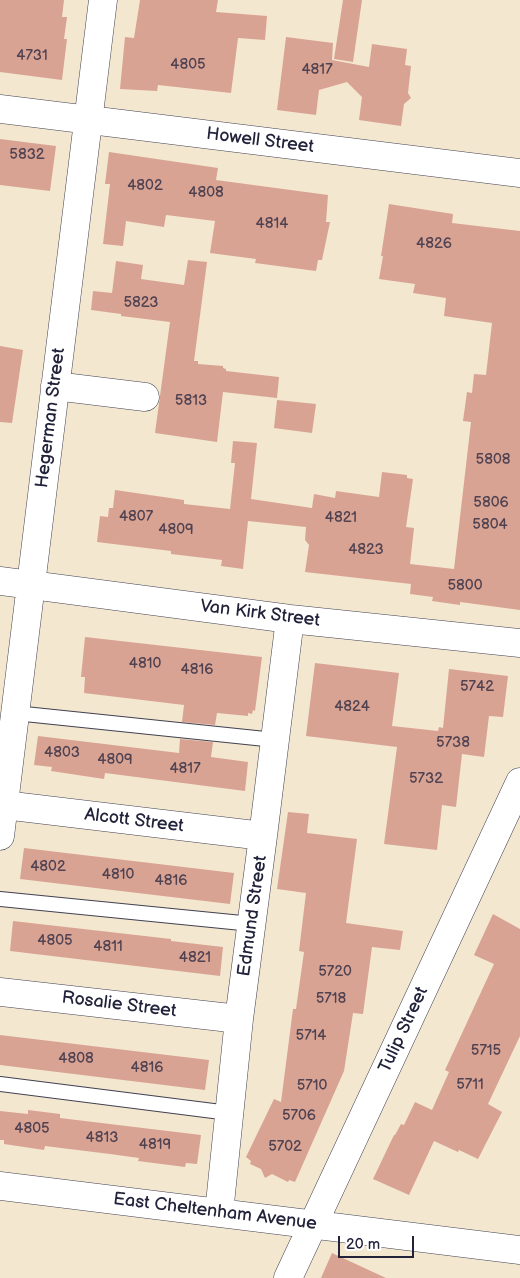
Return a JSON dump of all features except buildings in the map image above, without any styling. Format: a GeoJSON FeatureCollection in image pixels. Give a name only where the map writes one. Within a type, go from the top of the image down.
{"type":"FeatureCollection","features":[{"type":"Feature","properties":{"kind":"street","name":"Hegerman Street"},"geometry":{"type":"LineString","coordinates":[[0,836],[103,0]]}},
{"type":"Feature","properties":{"kind":"street","name":"Howell Street"},"geometry":{"type":"LineString","coordinates":[[0,108],[520,173]]}},
{"type":"Feature","properties":{"kind":"street"},"geometry":{"type":"LineString","coordinates":[[55,386],[145,397]]}},
{"type":"Feature","properties":{"kind":"street","name":"Van Kirk Street"},"geometry":{"type":"LineString","coordinates":[[0,581],[290,619],[520,643]]}},
{"type":"Feature","properties":{"kind":"street","name":"Edmund Street"},"geometry":{"type":"LineString","coordinates":[[219,1213],[239,1019],[290,619]]}},
{"type":"Feature","properties":{"kind":"street","name":"Tulip Street"},"geometry":{"type":"LineString","coordinates":[[288,1278],[520,782]]}},
{"type":"Feature","properties":{"kind":"street","name":"Alcott Street"},"geometry":{"type":"LineString","coordinates":[[4,805],[263,836]]}},
{"type":"Feature","properties":{"kind":"street","name":"Rosalie Street"},"geometry":{"type":"LineString","coordinates":[[0,992],[239,1019]]}},
{"type":"Feature","properties":{"kind":"street","name":"East Cheltenham Avenue"},"geometry":{"type":"LineString","coordinates":[[0,1186],[520,1250]]}},
{"type":"Feature","properties":{"kind":"lane"},"geometry":{"type":"LineString","coordinates":[[15,713],[275,740]]}},
{"type":"Feature","properties":{"kind":"lane"},"geometry":{"type":"LineString","coordinates":[[0,899],[252,924]]}},
{"type":"Feature","properties":{"kind":"lane"},"geometry":{"type":"LineString","coordinates":[[0,1084],[229,1113]]}}]}
